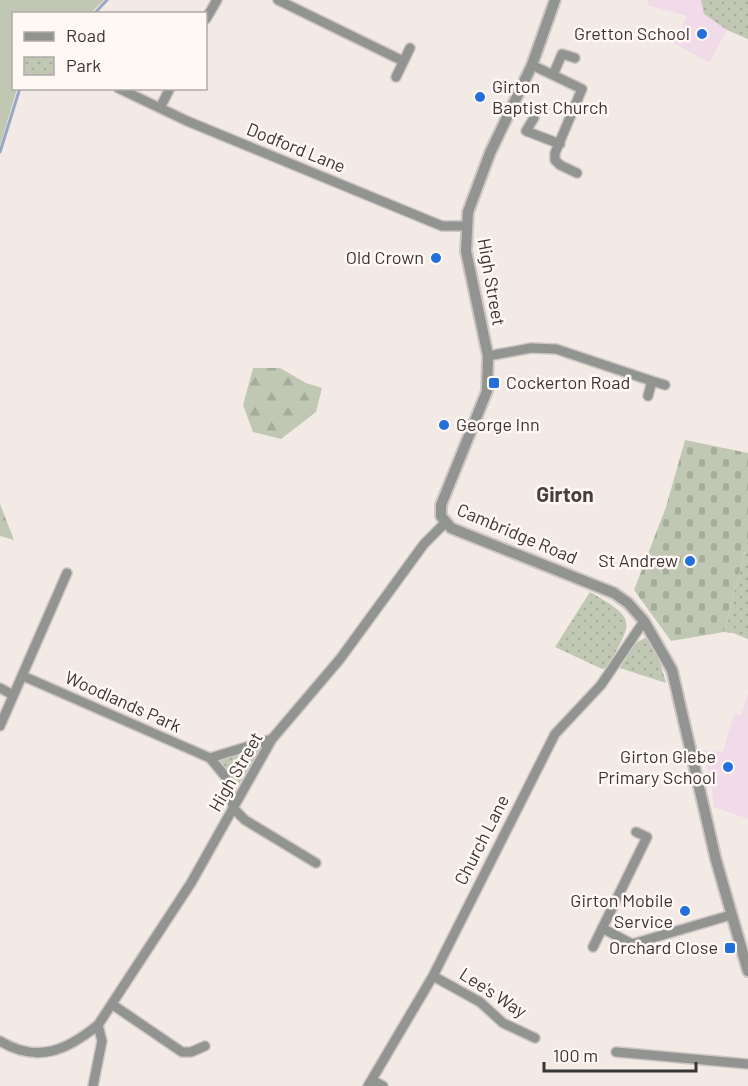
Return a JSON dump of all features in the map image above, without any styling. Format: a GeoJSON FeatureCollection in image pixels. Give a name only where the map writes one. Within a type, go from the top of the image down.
{"type":"FeatureCollection","features":[{"type":"Feature","properties":{"kind":"street"},"geometry":{"type":"LineString","coordinates":[[207,17],[217,0]]}},
{"type":"Feature","properties":{"kind":"street"},"geometry":{"type":"LineString","coordinates":[[278,0],[403,61]]}},
{"type":"Feature","properties":{"kind":"street","name":"High Street"},"geometry":{"type":"LineString","coordinates":[[441,505],[487,391],[488,356],[466,251],[466,226],[480,176],[532,65],[555,0]]}},
{"type":"Feature","properties":{"kind":"street"},"geometry":{"type":"LineString","coordinates":[[396,77],[410,48]]}},
{"type":"Feature","properties":{"kind":"street"},"geometry":{"type":"LineString","coordinates":[[553,75],[562,54],[575,58]]}},
{"type":"Feature","properties":{"kind":"street"},"geometry":{"type":"LineString","coordinates":[[532,65],[582,89],[555,160],[577,173]]}},
{"type":"Feature","properties":{"kind":"street","name":"Dodford Lane"},"geometry":{"type":"LineString","coordinates":[[122,90],[229,139],[442,226],[466,226]]}},
{"type":"Feature","properties":{"kind":"street"},"geometry":{"type":"LineString","coordinates":[[160,108],[169,90]]}},
{"type":"Feature","properties":{"kind":"street"},"geometry":{"type":"LineString","coordinates":[[534,118],[526,131],[560,144]]}},
{"type":"Feature","properties":{"kind":"street"},"geometry":{"type":"LineString","coordinates":[[488,356],[531,348],[556,349],[665,385]]}},
{"type":"Feature","properties":{"kind":"street"},"geometry":{"type":"LineString","coordinates":[[648,396],[652,381]]}},
{"type":"Feature","properties":{"kind":"street","name":"Cambridge Road"},"geometry":{"type":"LineString","coordinates":[[441,505],[441,516],[451,528],[614,593],[644,621],[672,669],[731,915],[748,971]]}},
{"type":"Feature","properties":{"kind":"street","name":"High Street"},"geometry":{"type":"LineString","coordinates":[[0,1041],[26,1051],[58,1051],[81,1039],[98,1024],[113,1005],[191,883],[272,739],[340,659],[424,544],[445,523]]}},
{"type":"Feature","properties":{"kind":"street"},"geometry":{"type":"LineString","coordinates":[[0,726],[67,573]]}},
{"type":"Feature","properties":{"kind":"street","name":"Church Lane"},"geometry":{"type":"LineString","coordinates":[[370,1083],[433,976],[555,734],[601,684],[644,621]]}},
{"type":"Feature","properties":{"kind":"street","name":"Woodlands Park"},"geometry":{"type":"LineString","coordinates":[[23,676],[210,758]]}},
{"type":"Feature","properties":{"kind":"street"},"geometry":{"type":"LineString","coordinates":[[0,688],[13,695]]}},
{"type":"Feature","properties":{"kind":"street"},"geometry":{"type":"LineString","coordinates":[[272,739],[210,758],[225,776],[234,809],[245,819],[316,863]]}},
{"type":"Feature","properties":{"kind":"street"},"geometry":{"type":"LineString","coordinates":[[593,947],[647,837],[636,832]]}},
{"type":"Feature","properties":{"kind":"street"},"geometry":{"type":"LineString","coordinates":[[602,928],[632,944],[731,915]]}},
{"type":"Feature","properties":{"kind":"street","name":"Lee's Way"},"geometry":{"type":"LineString","coordinates":[[433,976],[480,1002],[503,1023],[535,1038]]}},
{"type":"Feature","properties":{"kind":"street"},"geometry":{"type":"LineString","coordinates":[[113,1005],[182,1052],[191,1052],[205,1046]]}},
{"type":"Feature","properties":{"kind":"street"},"geometry":{"type":"LineString","coordinates":[[93,1086],[102,1041],[98,1024]]}},
{"type":"Feature","properties":{"kind":"street"},"geometry":{"type":"LineString","coordinates":[[616,1052],[748,1064]]}},
{"type":"Feature","properties":{"kind":"street"},"geometry":{"type":"LineString","coordinates":[[370,1083],[383,1086]]}},
{"type":"Feature","properties":{"kind":"shaded area","name":"Gretton School"},"geometry":{"type":"Polygon","coordinates":[[[648,0],[748,0],[748,39],[727,30],[709,63],[674,43],[687,16],[647,5],[648,0]]]}},
{"type":"Feature","properties":{"kind":"shaded area","name":"Girton Glebe Primary School"},"geometry":{"type":"Polygon","coordinates":[[[748,693],[748,819],[714,807],[711,782],[702,750],[723,752],[734,714],[741,715],[748,693]]]}},
{"type":"Feature","properties":{"kind":"green space"},"geometry":{"type":"Polygon","coordinates":[[[0,0],[104,0],[92,12],[12,12],[12,90],[17,90],[0,146],[0,0]]]}},
{"type":"Feature","properties":{"kind":"green space"},"geometry":{"type":"Polygon","coordinates":[[[701,0],[748,0],[748,39],[727,30],[704,14],[701,0]]]}},
{"type":"Feature","properties":{"kind":"green space"},"geometry":{"type":"Polygon","coordinates":[[[253,368],[280,368],[306,383],[322,388],[316,412],[281,439],[253,432],[243,405],[253,368]]]}},
{"type":"Feature","properties":{"kind":"green space"},"geometry":{"type":"Polygon","coordinates":[[[685,440],[748,453],[748,540],[724,632],[671,641],[634,590],[666,507],[685,440]]]}},
{"type":"Feature","properties":{"kind":"green space"},"geometry":{"type":"Polygon","coordinates":[[[0,504],[14,540],[0,536],[0,504]]]}},
{"type":"Feature","properties":{"kind":"green space"},"geometry":{"type":"Polygon","coordinates":[[[748,540],[748,639],[724,632],[748,540]]]}},
{"type":"Feature","properties":{"kind":"green space"},"geometry":{"type":"Polygon","coordinates":[[[590,592],[617,609],[624,616],[626,623],[626,631],[622,640],[607,668],[602,669],[555,647],[590,592]]]}},
{"type":"Feature","properties":{"kind":"green space"},"geometry":{"type":"Polygon","coordinates":[[[647,637],[659,658],[666,683],[620,668],[635,643],[647,637]]]}},
{"type":"Feature","properties":{"kind":"green space"},"geometry":{"type":"Polygon","coordinates":[[[264,745],[235,790],[218,758],[264,745]]]}},
{"type":"Feature","properties":{"kind":"waterway"},"geometry":{"type":"LineString","coordinates":[[96,12],[107,0]]}},
{"type":"Feature","properties":{"kind":"waterway"},"geometry":{"type":"LineString","coordinates":[[0,152],[19,90]]}},
{"type":"Feature","properties":{"kind":"place","name":"Gretton School"},"geometry":{"type":"Point","coordinates":[702,34]}},
{"type":"Feature","properties":{"kind":"place","name":"Girton Baptist Church"},"geometry":{"type":"Point","coordinates":[480,97]}},
{"type":"Feature","properties":{"kind":"place","name":"Old Crown"},"geometry":{"type":"Point","coordinates":[436,258]}},
{"type":"Feature","properties":{"kind":"place","name":"Cockerton Road"},"geometry":{"type":"Point","coordinates":[494,383]}},
{"type":"Feature","properties":{"kind":"place","name":"George Inn"},"geometry":{"type":"Point","coordinates":[444,425]}},
{"type":"Feature","properties":{"kind":"place","name":"St Andrew"},"geometry":{"type":"Point","coordinates":[690,561]}},
{"type":"Feature","properties":{"kind":"place","name":"Girton Glebe Primary School"},"geometry":{"type":"Point","coordinates":[728,767]}},
{"type":"Feature","properties":{"kind":"place","name":"Girton Mobile Service"},"geometry":{"type":"Point","coordinates":[685,911]}},
{"type":"Feature","properties":{"kind":"place","name":"Orchard Close"},"geometry":{"type":"Point","coordinates":[730,948]}},
{"type":"Feature","properties":{"kind":"district","name":"Girton"},"geometry":{"type":"Point","coordinates":[565,495]}}]}
